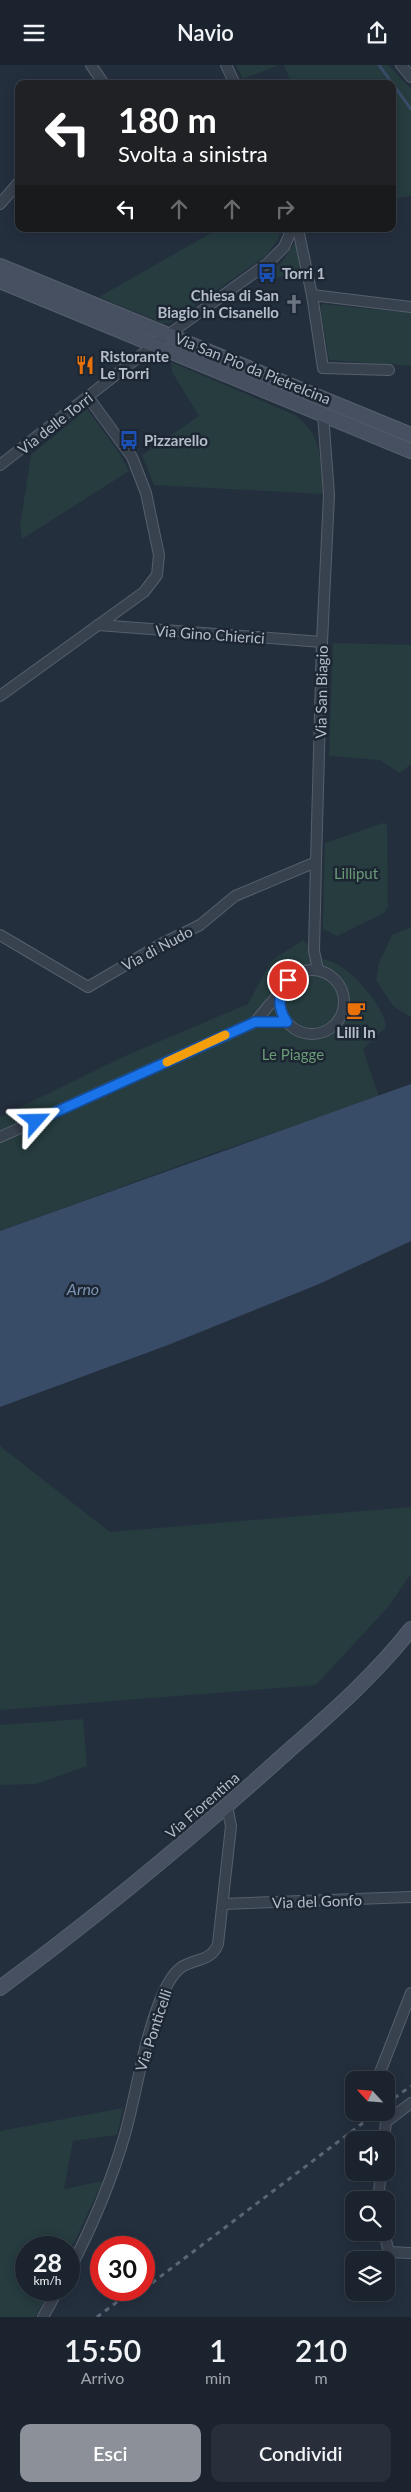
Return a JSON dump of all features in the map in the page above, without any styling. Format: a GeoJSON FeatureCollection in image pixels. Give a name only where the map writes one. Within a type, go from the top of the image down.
{"type":"FeatureCollection","features":[{"type":"Feature","properties":{"kind":"main road","name":"Via San Pio da Pietrelcina"},"geometry":{"type":"LineString","coordinates":[[0,266],[411,435]]}},
{"type":"Feature","properties":{"kind":"main road","name":"Via San Pio da Pietrelcina"},"geometry":{"type":"LineString","coordinates":[[0,281],[411,451]]}},
{"type":"Feature","properties":{"kind":"main road","name":"Via Fiorentina"},"geometry":{"type":"LineString","coordinates":[[0,1989],[108,1907],[227,1806],[363,1683],[411,1629]]}},
{"type":"Feature","properties":{"kind":"street"},"geometry":{"type":"LineString","coordinates":[[91,65],[101,80]]}},
{"type":"Feature","properties":{"kind":"street"},"geometry":{"type":"LineString","coordinates":[[226,65],[233,80]]}},
{"type":"Feature","properties":{"kind":"street"},"geometry":{"type":"LineString","coordinates":[[401,65],[411,77]]}},
{"type":"Feature","properties":{"kind":"street"},"geometry":{"type":"LineString","coordinates":[[0,204],[15,187]]}},
{"type":"Feature","properties":{"kind":"street","name":"Via delle Torri"},"geometry":{"type":"LineString","coordinates":[[0,465],[154,345],[268,263],[284,247],[291,232]]}},
{"type":"Feature","properties":{"kind":"street"},"geometry":{"type":"LineString","coordinates":[[299,232],[312,295],[323,368],[389,370]]}},
{"type":"Feature","properties":{"kind":"street"},"geometry":{"type":"LineString","coordinates":[[312,295],[411,307]]}},
{"type":"Feature","properties":{"kind":"street"},"geometry":{"type":"LineString","coordinates":[[0,696],[150,587],[157,575],[159,555],[146,493],[137,466],[88,397]]}},
{"type":"Feature","properties":{"kind":"street","name":"Via San Biagio"},"geometry":{"type":"LineString","coordinates":[[318,970],[314,951],[322,643],[328,522],[328,486],[323,414]]}},
{"type":"Feature","properties":{"kind":"street","name":"Via Gino Chierici"},"geometry":{"type":"LineString","coordinates":[[98,625],[322,643]]}},
{"type":"Feature","properties":{"kind":"street","name":"Via di Nudo"},"geometry":{"type":"LineString","coordinates":[[0,935],[87,988],[162,943],[200,925],[235,896],[316,862]]}},
{"type":"Feature","properties":{"kind":"street"},"geometry":{"type":"LineString","coordinates":[[255,1022],[288,980],[304,970],[318,970],[332,977],[343,991],[344,1007],[340,1017],[329,1030],[316,1034],[297,1031],[287,1022],[280,1009],[281,991]]}},
{"type":"Feature","properties":{"kind":"street"},"geometry":{"type":"LineString","coordinates":[[0,1137],[255,1022],[287,1022]]}},
{"type":"Feature","properties":{"kind":"street","name":"Via Ponticelli"},"geometry":{"type":"LineString","coordinates":[[80,2250],[95,2221],[108,2187],[125,2133],[140,2067],[162,1995],[170,1979],[179,1968],[214,1953],[219,1938],[231,1826],[227,1806]]}},
{"type":"Feature","properties":{"kind":"street","name":"Via del Gonfo"},"geometry":{"type":"LineString","coordinates":[[223,1904],[411,1897]]}},
{"type":"Feature","properties":{"kind":"street"},"geometry":{"type":"LineString","coordinates":[[381,2071],[411,1993]]}},
{"type":"Feature","properties":{"kind":"street"},"geometry":{"type":"LineString","coordinates":[[385,2131],[386,2122],[411,2103]]}},
{"type":"Feature","properties":{"kind":"street"},"geometry":{"type":"LineString","coordinates":[[386,2241],[389,2252],[411,2253]]}},
{"type":"Feature","properties":{"kind":"street"},"geometry":{"type":"LineString","coordinates":[[42,2317],[51,2301]]}},
{"type":"Feature","properties":{"kind":"green space"},"geometry":{"type":"Polygon","coordinates":[[[236,65],[279,65],[243,79],[236,65]]]}},
{"type":"Feature","properties":{"kind":"green space"},"geometry":{"type":"Polygon","coordinates":[[[284,65],[388,65],[411,89],[411,196],[396,198],[396,80],[290,80],[284,65]]]}},
{"type":"Feature","properties":{"kind":"green space"},"geometry":{"type":"Polygon","coordinates":[[[213,232],[281,232],[267,255],[170,323],[162,323],[99,297],[213,232]]]}},
{"type":"Feature","properties":{"kind":"green space"},"geometry":{"type":"Polygon","coordinates":[[[294,243],[297,243],[300,266],[298,272],[261,282],[283,261],[294,243]]]}},
{"type":"Feature","properties":{"kind":"green space"},"geometry":{"type":"Polygon","coordinates":[[[323,304],[411,313],[411,366],[329,360],[320,307],[323,304]]]}},
{"type":"Feature","properties":{"kind":"green space"},"geometry":{"type":"Polygon","coordinates":[[[171,362],[295,415],[304,423],[316,441],[319,450],[323,494],[154,485],[142,455],[199,416],[172,372],[171,362]]]}},
{"type":"Feature","properties":{"kind":"green space"},"geometry":{"type":"Polygon","coordinates":[[[87,409],[120,454],[129,471],[22,539],[20,526],[31,455],[87,409]]]}},
{"type":"Feature","properties":{"kind":"green space"},"geometry":{"type":"Polygon","coordinates":[[[333,643],[411,645],[411,764],[400,773],[380,760],[329,756],[333,643]]]}},
{"type":"Feature","properties":{"kind":"green space","name":"Lilliput"},"geometry":{"type":"Polygon","coordinates":[[[383,823],[387,825],[388,907],[384,913],[337,936],[323,929],[325,843],[383,823]]]}},
{"type":"Feature","properties":{"kind":"green space"},"geometry":{"type":"Polygon","coordinates":[[[411,927],[411,1017],[393,1006],[376,980],[379,963],[392,935],[411,927]]]}},
{"type":"Feature","properties":{"kind":"green space","name":"Le Piagge"},"geometry":{"type":"Polygon","coordinates":[[[303,940],[319,957],[337,964],[352,975],[368,991],[380,1010],[386,1027],[363,1049],[379,1097],[214,1153],[0,1231],[0,1117],[125,1056],[248,1004],[271,961],[303,940]]]}},
{"type":"Feature","properties":{"kind":"green space"},"geometry":{"type":"Polygon","coordinates":[[[0,1446],[110,1532],[411,1507],[411,1574],[388,1607],[316,1685],[0,1710],[0,1446]]]}},
{"type":"Feature","properties":{"kind":"green space"},"geometry":{"type":"Polygon","coordinates":[[[83,1719],[87,1766],[36,1784],[0,1785],[0,1725],[83,1719]]]}},
{"type":"Feature","properties":{"kind":"green space"},"geometry":{"type":"Polygon","coordinates":[[[123,2108],[117,2135],[73,2141],[64,2189],[103,2181],[77,2236],[15,2236],[15,2301],[44,2301],[35,2317],[0,2317],[0,2131],[123,2108]]]}},
{"type":"Feature","properties":{"kind":"water","name":"Arno"},"geometry":{"type":"Polygon","coordinates":[[[411,1084],[411,1241],[319,1284],[168,1345],[0,1407],[0,1231],[411,1084]]]}},
{"type":"Feature","properties":{"kind":"waterway"},"geometry":{"type":"LineString","coordinates":[[379,65],[390,80]]}},
{"type":"Feature","properties":{"kind":"waterway"},"geometry":{"type":"LineString","coordinates":[[396,88],[411,109]]}},
{"type":"Feature","properties":{"kind":"railway"},"geometry":{"type":"LineString","coordinates":[[395,2098],[411,2086]]}},
{"type":"Feature","properties":{"kind":"railway"},"geometry":{"type":"LineString","coordinates":[[155,2281],[365,2121]]}},
{"type":"Feature","properties":{"kind":"railway"},"geometry":{"type":"LineString","coordinates":[[97,2317],[118,2301]]}},
{"type":"Feature","properties":{"kind":"slow traffic"},"geometry":{"type":"LineString","coordinates":[[167,1062],[225,1035]]}},
{"type":"Feature","properties":{"kind":"place","name":"Torri 1"},"geometry":{"type":"Point","coordinates":[267,273]}},
{"type":"Feature","properties":{"kind":"place","name":"Chiesa di San Biagio in Cisanello"},"geometry":{"type":"Point","coordinates":[294,304]}},
{"type":"Feature","properties":{"kind":"place","name":"Ristorante Le Torri"},"geometry":{"type":"Point","coordinates":[85,365]}},
{"type":"Feature","properties":{"kind":"place","name":"Pizzarello"},"geometry":{"type":"Point","coordinates":[129,440]}},
{"type":"Feature","properties":{"kind":"place","name":"Lilli In"},"geometry":{"type":"Point","coordinates":[356,1010]}},
{"type":"Feature","properties":{"kind":"route"},"geometry":{"type":"LineString","coordinates":[[36,1121],[255,1022],[287,1022],[281,1013],[280,997],[281,991],[288,980]]}}]}
